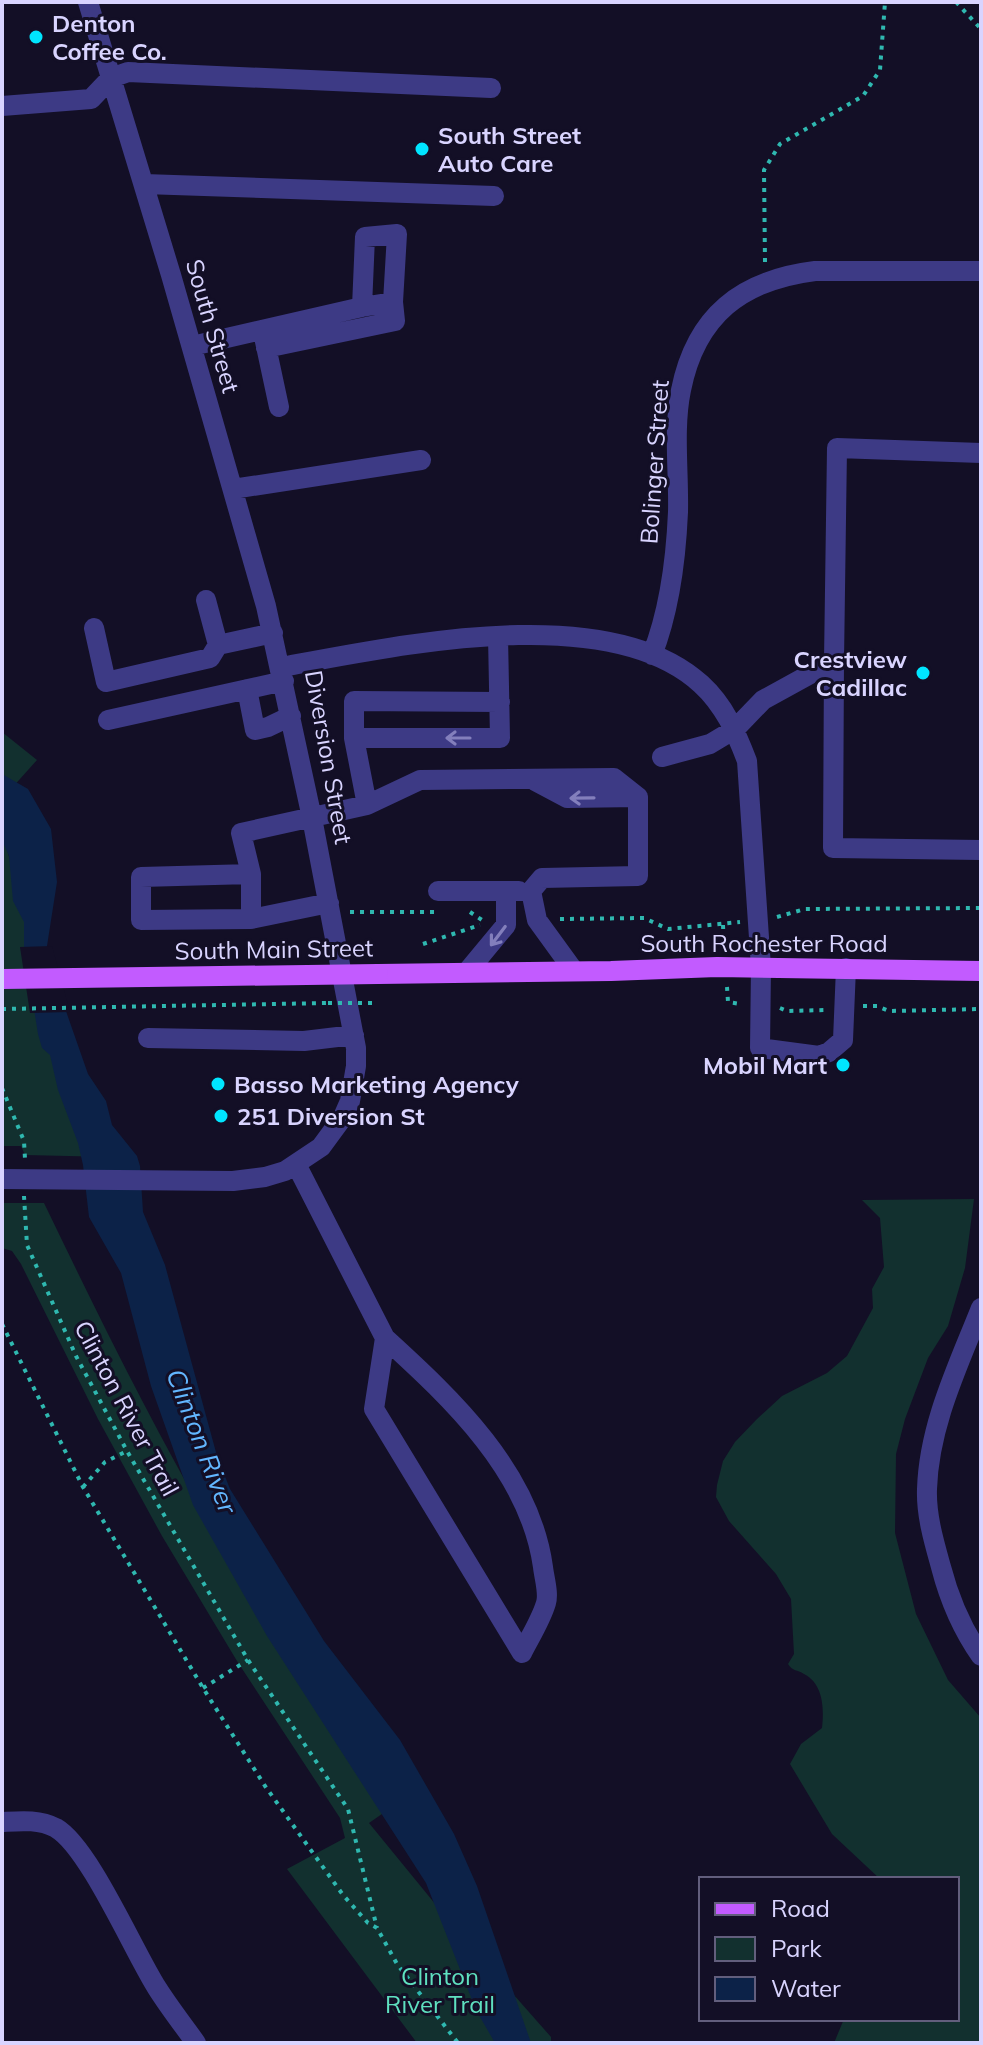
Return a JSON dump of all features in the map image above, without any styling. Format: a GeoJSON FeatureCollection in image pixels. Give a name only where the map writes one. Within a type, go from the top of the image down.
{"type":"FeatureCollection","features":[{"type":"Feature","properties":{"kind":"main road","name":"South Rochester Road"},"geometry":{"type":"LineString","coordinates":[[547,971],[761,967],[981,971]]}},
{"type":"Feature","properties":{"kind":"main road","name":"South Main Street"},"geometry":{"type":"LineString","coordinates":[[2,979],[547,971]]}},
{"type":"Feature","properties":{"kind":"street","name":"South Street"},"geometry":{"type":"LineString","coordinates":[[88,2],[192,346],[282,674]]}},
{"type":"Feature","properties":{"kind":"street"},"geometry":{"type":"LineString","coordinates":[[2,106],[91,99],[111,78],[128,72],[491,88]]}},
{"type":"Feature","properties":{"kind":"street"},"geometry":{"type":"LineString","coordinates":[[144,184],[494,196]]}},
{"type":"Feature","properties":{"kind":"street"},"geometry":{"type":"LineString","coordinates":[[192,346],[264,339],[312,328],[395,321],[393,302],[397,234],[365,237],[362,307]]}},
{"type":"Feature","properties":{"kind":"street","name":"Bolinger Street"},"geometry":{"type":"LineString","coordinates":[[652,655],[665,624],[678,514],[680,391],[691,355],[707,326],[729,301],[766,281],[815,271],[981,271]]}},
{"type":"Feature","properties":{"kind":"street"},"geometry":{"type":"LineString","coordinates":[[312,328],[362,307],[393,302]]}},
{"type":"Feature","properties":{"kind":"street"},"geometry":{"type":"LineString","coordinates":[[264,339],[279,407]]}},
{"type":"Feature","properties":{"kind":"street"},"geometry":{"type":"LineString","coordinates":[[981,453],[837,448],[833,848],[981,850]]}},
{"type":"Feature","properties":{"kind":"street"},"geometry":{"type":"LineString","coordinates":[[233,489],[421,460]]}},
{"type":"Feature","properties":{"kind":"street"},"geometry":{"type":"LineString","coordinates":[[206,600],[218,645]]}},
{"type":"Feature","properties":{"kind":"street"},"geometry":{"type":"LineString","coordinates":[[94,628],[106,682],[210,658],[218,645],[273,633]]}},
{"type":"Feature","properties":{"kind":"street"},"geometry":{"type":"LineString","coordinates":[[354,738],[500,738],[498,636]]}},
{"type":"Feature","properties":{"kind":"street","name":"Diversion Street"},"geometry":{"type":"LineString","coordinates":[[2,1179],[246,1180],[285,1171],[296,1164],[321,1147],[343,1117],[354,1084],[356,1066],[338,908],[312,818],[282,674],[395,647],[498,636],[592,639],[669,662],[712,695],[735,729],[747,761],[761,967],[760,1048],[819,1056],[843,1040],[846,968]]}},
{"type":"Feature","properties":{"kind":"street"},"geometry":{"type":"LineString","coordinates":[[662,757],[710,744],[735,729],[763,700],[834,661]]}},
{"type":"Feature","properties":{"kind":"street"},"geometry":{"type":"LineString","coordinates":[[108,720],[247,689],[282,674]]}},
{"type":"Feature","properties":{"kind":"street"},"geometry":{"type":"LineString","coordinates":[[247,689],[255,730],[291,716]]}},
{"type":"Feature","properties":{"kind":"street"},"geometry":{"type":"LineString","coordinates":[[367,805],[354,738],[354,701],[500,702]]}},
{"type":"Feature","properties":{"kind":"street"},"geometry":{"type":"LineString","coordinates":[[251,919],[251,874],[241,833],[367,805],[420,780],[614,778],[638,797],[638,876],[542,878],[531,891],[438,891]]}},
{"type":"Feature","properties":{"kind":"street"},"geometry":{"type":"LineString","coordinates":[[251,874],[141,877],[141,920],[251,919],[338,908]]}},
{"type":"Feature","properties":{"kind":"street"},"geometry":{"type":"LineString","coordinates":[[467,972],[493,943],[507,920],[506,891]]}},
{"type":"Feature","properties":{"kind":"street"},"geometry":{"type":"LineString","coordinates":[[531,891],[537,920],[574,971]]}},
{"type":"Feature","properties":{"kind":"street"},"geometry":{"type":"LineString","coordinates":[[148,1038],[304,1041],[354,1035]]}},
{"type":"Feature","properties":{"kind":"street"},"geometry":{"type":"LineString","coordinates":[[296,1164],[385,1338],[435,1383],[495,1455],[529,1510],[542,1558],[547,1600],[522,1653],[374,1409],[385,1338]]}},
{"type":"Feature","properties":{"kind":"street"},"geometry":{"type":"LineString","coordinates":[[976,1649],[948,1593],[932,1533],[926,1491],[942,1405],[981,1308]]}},
{"type":"Feature","properties":{"kind":"street"},"geometry":{"type":"LineString","coordinates":[[2,1822],[38,1821],[60,1830],[75,1846],[157,1987],[196,2043]]}},
{"type":"Feature","properties":{"kind":"path"},"geometry":{"type":"LineString","coordinates":[[766,281],[764,170],[780,144],[863,96],[880,70],[885,2]]}},
{"type":"Feature","properties":{"kind":"path"},"geometry":{"type":"LineString","coordinates":[[956,2],[981,29]]}},
{"type":"Feature","properties":{"kind":"path"},"geometry":{"type":"LineString","coordinates":[[338,908],[448,912]]}},
{"type":"Feature","properties":{"kind":"path"},"geometry":{"type":"LineString","coordinates":[[537,920],[644,918],[668,929],[758,920],[805,909],[981,908]]}},
{"type":"Feature","properties":{"kind":"path"},"geometry":{"type":"LineString","coordinates":[[460,912],[473,912],[486,923]]}},
{"type":"Feature","properties":{"kind":"path"},"geometry":{"type":"LineString","coordinates":[[423,944],[486,923],[507,920]]}},
{"type":"Feature","properties":{"kind":"path"},"geometry":{"type":"LineString","coordinates":[[727,998],[728,1002],[742,1004]]}},
{"type":"Feature","properties":{"kind":"path"},"geometry":{"type":"LineString","coordinates":[[2,1009],[377,1003]]}},
{"type":"Feature","properties":{"kind":"path"},"geometry":{"type":"LineString","coordinates":[[776,1006],[787,1011],[829,1009]]}},
{"type":"Feature","properties":{"kind":"path"},"geometry":{"type":"LineString","coordinates":[[862,1006],[877,1006],[889,1011],[981,1009]]}},
{"type":"Feature","properties":{"kind":"path"},"geometry":{"type":"LineString","coordinates":[[2,1088],[24,1141],[25,1167]]}},
{"type":"Feature","properties":{"kind":"path","name":"Clinton River Trail"},"geometry":{"type":"LineString","coordinates":[[24,1192],[27,1245],[76,1356],[248,1660],[348,1809],[377,1928]]}},
{"type":"Feature","properties":{"kind":"path"},"geometry":{"type":"LineString","coordinates":[[2,1324],[83,1487],[265,1786],[343,1895],[368,1923],[377,1928],[397,1964],[458,2043]]}},
{"type":"Feature","properties":{"kind":"path"},"geometry":{"type":"LineString","coordinates":[[83,1487],[105,1462],[127,1451]]}},
{"type":"Feature","properties":{"kind":"path"},"geometry":{"type":"LineString","coordinates":[[203,1688],[248,1660]]}},
{"type":"Feature","properties":{"kind":"green space"},"geometry":{"type":"Polygon","coordinates":[[[2,732],[37,760],[11,789],[3,835],[59,1038],[111,1157],[25,1155],[21,1146],[2,1146],[2,732]]]}},
{"type":"Feature","properties":{"kind":"green space"},"geometry":{"type":"Polygon","coordinates":[[[974,1199],[965,1268],[948,1326],[928,1358],[905,1419],[896,1454],[895,1533],[916,1614],[948,1680],[981,1718],[981,2043],[834,2043],[843,2021],[959,2021],[959,1877],[878,1877],[832,1834],[790,1764],[801,1744],[822,1728],[823,1713],[816,1684],[788,1664],[794,1654],[791,1599],[776,1574],[729,1521],[716,1497],[723,1461],[735,1442],[782,1396],[827,1373],[847,1356],[873,1308],[872,1289],[884,1267],[880,1218],[862,1200],[974,1199]]]}},
{"type":"Feature","properties":{"kind":"green space","name":"Clinton River Trail"},"geometry":{"type":"Polygon","coordinates":[[[2,1203],[44,1203],[119,1356],[228,1556],[392,1807],[369,1823],[454,1927],[551,2037],[551,2043],[417,2043],[287,1869],[345,1838],[340,1818],[237,1661],[162,1536],[98,1419],[21,1264],[12,1251],[2,1248],[2,1203]]]}},
{"type":"Feature","properties":{"kind":"water","name":"Clinton River"},"geometry":{"type":"Polygon","coordinates":[[[2,774],[28,789],[51,829],[57,882],[47,946],[88,1074],[106,1101],[112,1125],[137,1156],[143,1212],[165,1265],[217,1456],[230,1489],[324,1641],[400,1740],[454,1834],[477,1886],[531,2043],[495,2043],[476,2010],[426,1883],[267,1636],[193,1505],[151,1386],[121,1273],[89,1217],[78,1143],[58,1090],[50,1055],[42,1048],[38,1034],[24,946],[24,922],[13,901],[9,856],[2,840],[2,774]]]}},
{"type":"Feature","properties":{"kind":"pier"},"geometry":{"type":"Polygon","coordinates":[[[52,946],[70,1012],[30,1013],[20,947],[52,946]]]}},
{"type":"Feature","properties":{"kind":"place","name":"Denton Coffee Co."},"geometry":{"type":"Point","coordinates":[36,37]}},
{"type":"Feature","properties":{"kind":"place","name":"South Street Auto Care"},"geometry":{"type":"Point","coordinates":[422,149]}},
{"type":"Feature","properties":{"kind":"place","name":"Crestview Cadillac"},"geometry":{"type":"Point","coordinates":[923,673]}},
{"type":"Feature","properties":{"kind":"place","name":"Mobil Mart"},"geometry":{"type":"Point","coordinates":[843,1065]}},
{"type":"Feature","properties":{"kind":"place","name":"Basso Marketing Agency"},"geometry":{"type":"Point","coordinates":[218,1084]}},
{"type":"Feature","properties":{"kind":"place","name":"251 Diversion St"},"geometry":{"type":"Point","coordinates":[221,1116]}}]}
